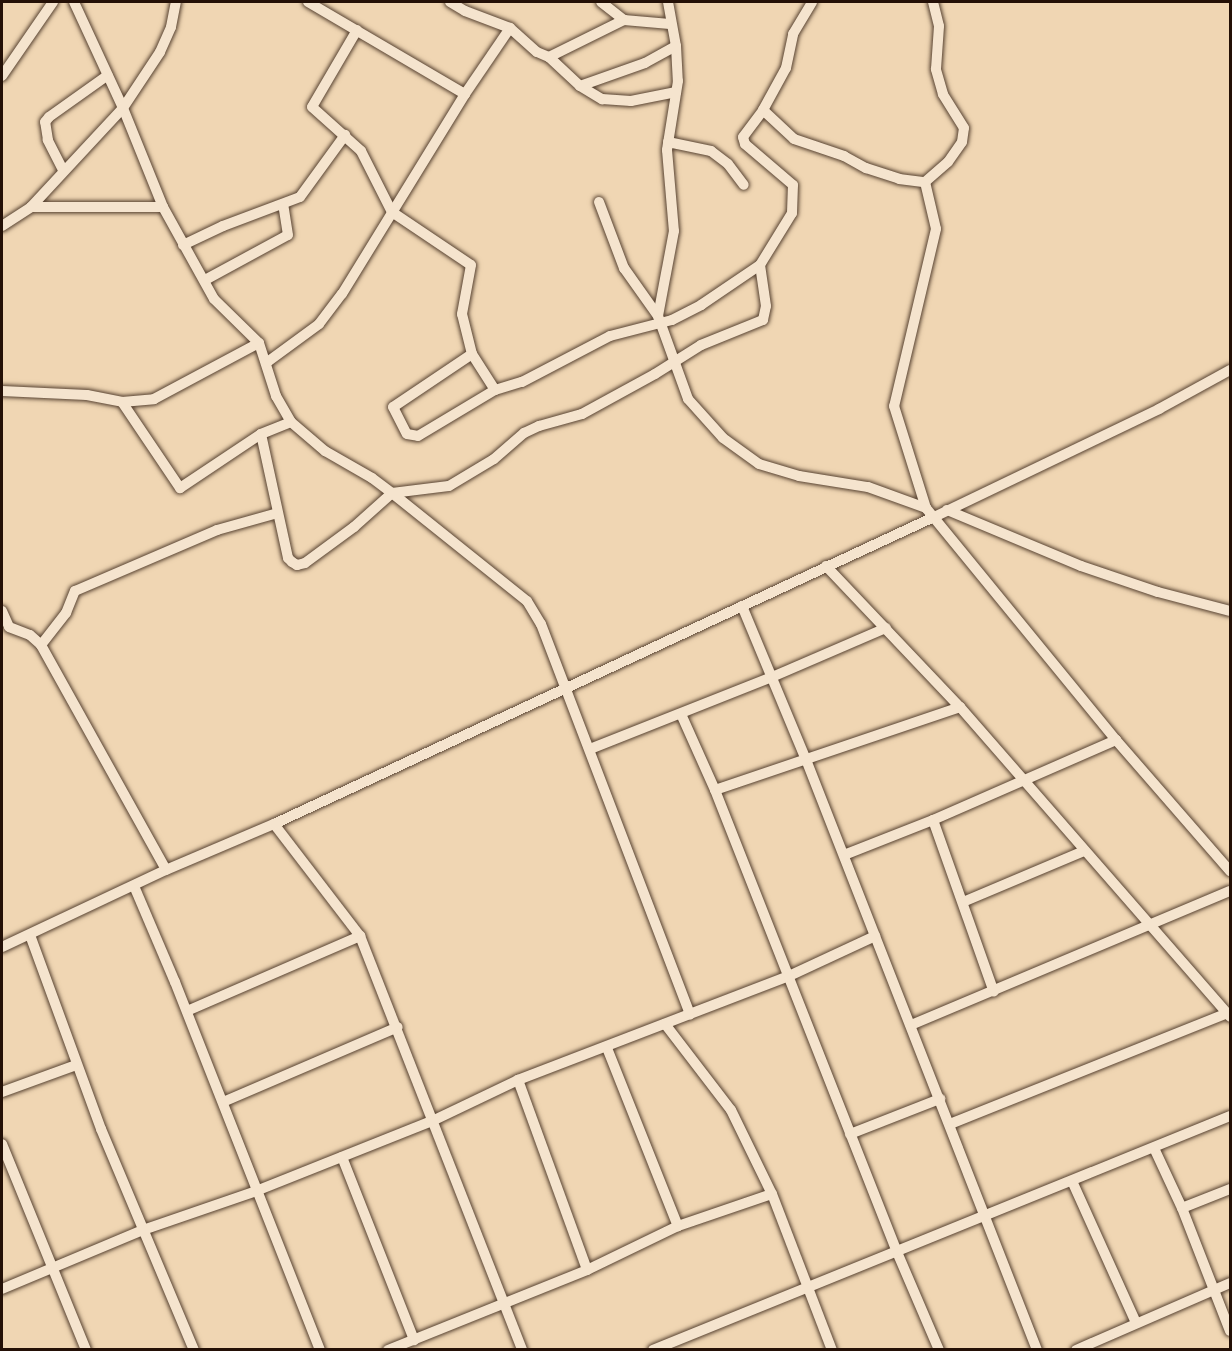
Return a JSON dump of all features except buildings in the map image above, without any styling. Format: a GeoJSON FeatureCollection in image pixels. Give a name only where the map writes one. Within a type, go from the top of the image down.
{"type":"FeatureCollection","features":[{"type":"Feature","properties":{"kind":"street"},"geometry":{"type":"LineString","coordinates":[[2,76],[53,2]]}},
{"type":"Feature","properties":{"kind":"street"},"geometry":{"type":"LineString","coordinates":[[74,2],[183,245],[205,280],[213,299],[259,343],[276,396],[291,422],[325,451],[372,478],[392,493],[527,601],[541,624],[564,688],[590,748],[690,1014]]}},
{"type":"Feature","properties":{"kind":"street"},"geometry":{"type":"LineString","coordinates":[[2,226],[31,207],[123,108],[160,52],[171,27],[176,2]]}},
{"type":"Feature","properties":{"kind":"street"},"geometry":{"type":"LineString","coordinates":[[308,2],[465,94]]}},
{"type":"Feature","properties":{"kind":"street"},"geometry":{"type":"LineString","coordinates":[[450,2],[465,11],[510,28],[537,52],[549,57],[580,86],[602,99],[631,101],[676,92]]}},
{"type":"Feature","properties":{"kind":"street"},"geometry":{"type":"LineString","coordinates":[[601,2],[624,20]]}},
{"type":"Feature","properties":{"kind":"street"},"geometry":{"type":"LineString","coordinates":[[659,319],[674,231],[668,142],[676,92],[676,46],[670,24],[668,2]]}},
{"type":"Feature","properties":{"kind":"street"},"geometry":{"type":"LineString","coordinates":[[472,354],[393,407],[406,434],[418,436],[495,390],[522,382],[610,336],[701,305],[760,265],[792,213],[793,185],[743,140],[743,135],[763,110],[786,68],[794,33],[812,2]]}},
{"type":"Feature","properties":{"kind":"street"},"geometry":{"type":"LineString","coordinates":[[763,110],[795,139],[899,179],[925,182],[948,162],[962,142],[964,128],[943,94],[936,69],[939,26],[933,2]]}},
{"type":"Feature","properties":{"kind":"street"},"geometry":{"type":"LineString","coordinates":[[549,57],[624,20],[670,24]]}},
{"type":"Feature","properties":{"kind":"street"},"geometry":{"type":"LineString","coordinates":[[266,363],[319,324],[342,294],[465,94],[510,28]]}},
{"type":"Feature","properties":{"kind":"street"},"geometry":{"type":"LineString","coordinates":[[357,30],[312,104],[316,112],[361,151],[392,212],[471,265],[462,314],[472,354],[495,390]]}},
{"type":"Feature","properties":{"kind":"street"},"geometry":{"type":"LineString","coordinates":[[580,86],[645,63],[676,46]]}},
{"type":"Feature","properties":{"kind":"street"},"geometry":{"type":"LineString","coordinates":[[63,170],[48,140],[45,122],[108,75]]}},
{"type":"Feature","properties":{"kind":"street"},"geometry":{"type":"LineString","coordinates":[[183,245],[223,226],[300,197],[345,135]]}},
{"type":"Feature","properties":{"kind":"street"},"geometry":{"type":"LineString","coordinates":[[668,142],[711,151],[728,164],[744,185]]}},
{"type":"Feature","properties":{"kind":"street"},"geometry":{"type":"LineString","coordinates":[[925,182],[936,229],[894,406],[930,512],[1116,740],[1230,871]]}},
{"type":"Feature","properties":{"kind":"street"},"geometry":{"type":"LineString","coordinates":[[599,202],[624,268],[659,319],[688,399],[723,438],[759,464],[799,476],[868,487],[930,512]]}},
{"type":"Feature","properties":{"kind":"street"},"geometry":{"type":"LineString","coordinates":[[205,280],[288,235],[283,204]]}},
{"type":"Feature","properties":{"kind":"street"},"geometry":{"type":"LineString","coordinates":[[31,207],[164,207]]}},
{"type":"Feature","properties":{"kind":"street"},"geometry":{"type":"LineString","coordinates":[[261,434],[288,558],[297,565],[305,563],[354,527],[392,493],[449,486],[494,459],[524,433],[539,426],[582,414],[700,345],[763,320],[766,306],[760,265]]}},
{"type":"Feature","properties":{"kind":"street"},"geometry":{"type":"LineString","coordinates":[[2,391],[87,395],[122,402],[154,399],[259,343]]}},
{"type":"Feature","properties":{"kind":"street"},"geometry":{"type":"LineString","coordinates":[[2,947],[166,870],[274,824],[742,606],[930,512],[947,510],[1159,409],[1230,370]]}},
{"type":"Feature","properties":{"kind":"street"},"geometry":{"type":"LineString","coordinates":[[122,402],[180,488],[261,434],[291,422]]}},
{"type":"Feature","properties":{"kind":"street"},"geometry":{"type":"LineString","coordinates":[[947,510],[1081,566],[1158,592],[1230,611]]}},
{"type":"Feature","properties":{"kind":"street"},"geometry":{"type":"LineString","coordinates":[[40,645],[66,613],[71,596],[75,591],[217,530],[278,513]]}},
{"type":"Feature","properties":{"kind":"street"},"geometry":{"type":"LineString","coordinates":[[826,566],[960,706],[1021,779],[1229,1015],[950,1124]]}},
{"type":"Feature","properties":{"kind":"street"},"geometry":{"type":"LineString","coordinates":[[742,606],[844,855],[1037,1350]]}},
{"type":"Feature","properties":{"kind":"street"},"geometry":{"type":"LineString","coordinates":[[2,611],[9,627],[30,635],[40,645],[166,870]]}},
{"type":"Feature","properties":{"kind":"street"},"geometry":{"type":"LineString","coordinates":[[590,748],[681,714],[886,628]]}},
{"type":"Feature","properties":{"kind":"street"},"geometry":{"type":"LineString","coordinates":[[715,790],[805,757],[960,706]]}},
{"type":"Feature","properties":{"kind":"street"},"geometry":{"type":"LineString","coordinates":[[681,714],[715,790],[897,1252],[939,1350]]}},
{"type":"Feature","properties":{"kind":"street"},"geometry":{"type":"LineString","coordinates":[[844,855],[933,820],[1021,779],[1116,740]]}},
{"type":"Feature","properties":{"kind":"street"},"geometry":{"type":"LineString","coordinates":[[933,820],[994,992]]}},
{"type":"Feature","properties":{"kind":"street"},"geometry":{"type":"LineString","coordinates":[[274,824],[360,936],[398,1027],[432,1121],[522,1350]]}},
{"type":"Feature","properties":{"kind":"street"},"geometry":{"type":"LineString","coordinates":[[963,902],[1084,851]]}},
{"type":"Feature","properties":{"kind":"street"},"geometry":{"type":"LineString","coordinates":[[134,886],[223,1102],[320,1350]]}},
{"type":"Feature","properties":{"kind":"street"},"geometry":{"type":"LineString","coordinates":[[911,1025],[1230,891]]}},
{"type":"Feature","properties":{"kind":"street"},"geometry":{"type":"LineString","coordinates":[[30,935],[76,1065],[195,1350]]}},
{"type":"Feature","properties":{"kind":"street"},"geometry":{"type":"LineString","coordinates":[[186,1011],[360,936]]}},
{"type":"Feature","properties":{"kind":"street"},"geometry":{"type":"LineString","coordinates":[[2,1289],[143,1230],[256,1191],[432,1121],[518,1080],[607,1048],[789,975],[875,936]]}},
{"type":"Feature","properties":{"kind":"street"},"geometry":{"type":"LineString","coordinates":[[665,1023],[731,1110],[771,1194],[832,1350]]}},
{"type":"Feature","properties":{"kind":"street"},"geometry":{"type":"LineString","coordinates":[[223,1102],[398,1027]]}},
{"type":"Feature","properties":{"kind":"street"},"geometry":{"type":"LineString","coordinates":[[607,1048],[678,1226]]}},
{"type":"Feature","properties":{"kind":"street"},"geometry":{"type":"LineString","coordinates":[[2,1092],[76,1065]]}},
{"type":"Feature","properties":{"kind":"street"},"geometry":{"type":"LineString","coordinates":[[518,1080],[587,1270]]}},
{"type":"Feature","properties":{"kind":"street"},"geometry":{"type":"LineString","coordinates":[[850,1134],[940,1099]]}},
{"type":"Feature","properties":{"kind":"street"},"geometry":{"type":"LineString","coordinates":[[653,1350],[1230,1116]]}},
{"type":"Feature","properties":{"kind":"street"},"geometry":{"type":"LineString","coordinates":[[2,1144],[86,1350]]}},
{"type":"Feature","properties":{"kind":"street"},"geometry":{"type":"LineString","coordinates":[[1154,1148],[1182,1208],[1230,1330]]}},
{"type":"Feature","properties":{"kind":"street"},"geometry":{"type":"LineString","coordinates":[[342,1157],[414,1340]]}},
{"type":"Feature","properties":{"kind":"street"},"geometry":{"type":"LineString","coordinates":[[1072,1181],[1136,1323]]}},
{"type":"Feature","properties":{"kind":"street"},"geometry":{"type":"LineString","coordinates":[[1182,1208],[1230,1189]]}},
{"type":"Feature","properties":{"kind":"street"},"geometry":{"type":"LineString","coordinates":[[388,1350],[587,1270],[678,1226],[771,1194]]}},
{"type":"Feature","properties":{"kind":"street"},"geometry":{"type":"LineString","coordinates":[[1076,1350],[1230,1283]]}}]}
